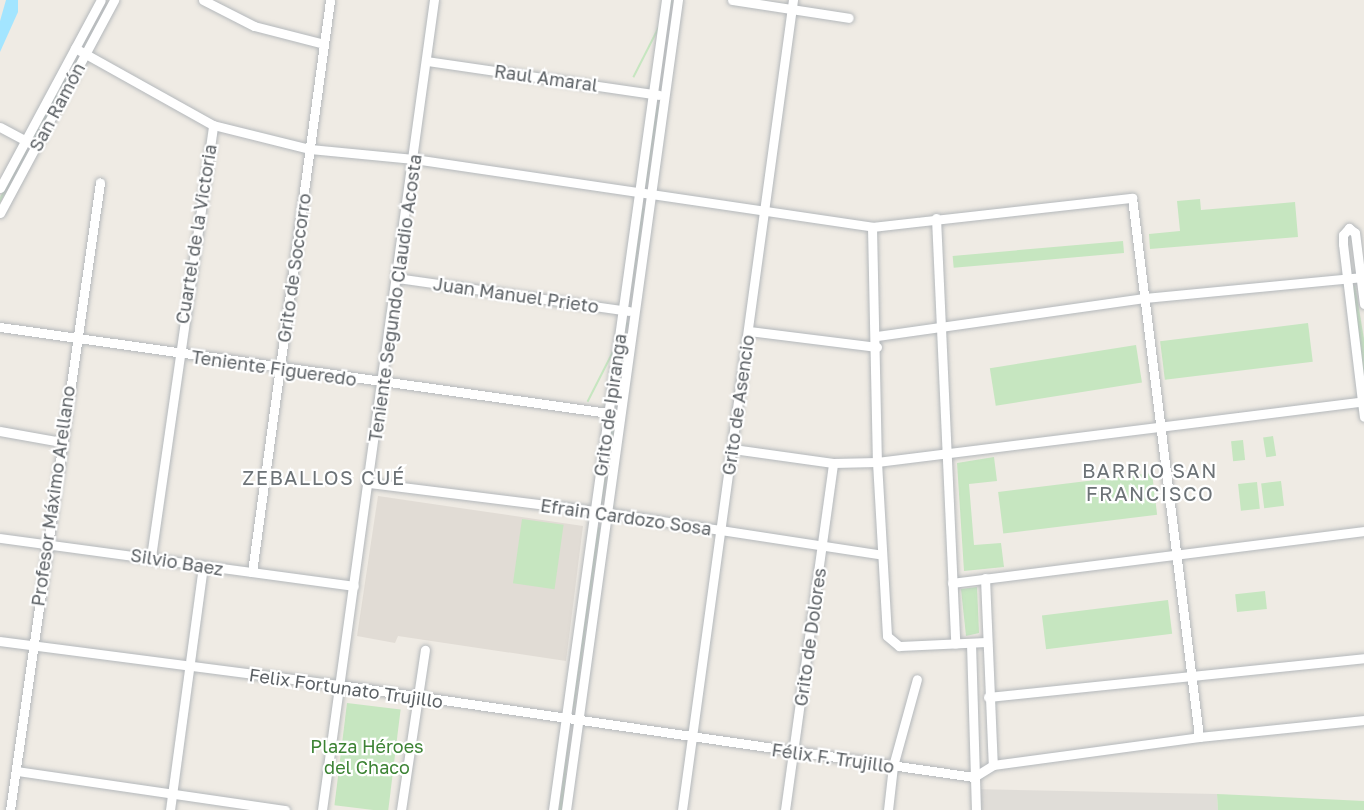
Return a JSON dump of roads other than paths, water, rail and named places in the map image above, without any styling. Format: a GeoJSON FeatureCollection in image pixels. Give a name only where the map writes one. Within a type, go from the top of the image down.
{"type":"FeatureCollection","features":[{"type":"Feature","properties":{"kind":"street","name":"San Ramón"},"geometry":{"type":"LineString","coordinates":[[0,188],[101,0]]}},
{"type":"Feature","properties":{"kind":"street","name":"San Ramón"},"geometry":{"type":"LineString","coordinates":[[0,213],[114,0]]}},
{"type":"Feature","properties":{"kind":"street"},"geometry":{"type":"LineString","coordinates":[[203,0],[254,26],[324,44]]}},
{"type":"Feature","properties":{"kind":"street","name":"Grito de Soccorro"},"geometry":{"type":"LineString","coordinates":[[252,572],[330,0]]}},
{"type":"Feature","properties":{"kind":"street","name":"Teniente Segundo Claudio Acosta"},"geometry":{"type":"LineString","coordinates":[[322,810],[370,483],[435,0]]}},
{"type":"Feature","properties":{"kind":"street","name":"Grito de Ipiranga"},"geometry":{"type":"LineString","coordinates":[[553,810],[666,0]]}},
{"type":"Feature","properties":{"kind":"street","name":"Grito de Ipiranga"},"geometry":{"type":"LineString","coordinates":[[566,810],[678,0]]}},
{"type":"Feature","properties":{"kind":"street"},"geometry":{"type":"LineString","coordinates":[[732,0],[793,4],[849,18]]}},
{"type":"Feature","properties":{"kind":"street","name":"Grito de Asencio"},"geometry":{"type":"LineString","coordinates":[[681,810],[733,449],[793,4]]}},
{"type":"Feature","properties":{"kind":"street"},"geometry":{"type":"LineString","coordinates":[[75,48],[213,125],[310,149],[414,159],[651,197],[872,227],[936,218],[1132,198],[1174,555],[1199,737]]}},
{"type":"Feature","properties":{"kind":"street","name":"Raul Amaral"},"geometry":{"type":"LineString","coordinates":[[427,61],[664,96]]}},
{"type":"Feature","properties":{"kind":"street","name":"Cuartel de la Victoria"},"geometry":{"type":"LineString","coordinates":[[151,557],[177,354],[213,125]]}},
{"type":"Feature","properties":{"kind":"street"},"geometry":{"type":"LineString","coordinates":[[0,127],[36,147]]}},
{"type":"Feature","properties":{"kind":"street","name":"Profesor Máximo Arellano"},"geometry":{"type":"LineString","coordinates":[[10,810],[17,771],[31,645],[100,182]]}},
{"type":"Feature","properties":{"kind":"street"},"geometry":{"type":"LineString","coordinates":[[936,218],[955,644]]}},
{"type":"Feature","properties":{"kind":"street"},"geometry":{"type":"LineString","coordinates":[[872,227],[885,628],[891,642],[899,646],[987,642]]}},
{"type":"Feature","properties":{"kind":"street"},"geometry":{"type":"LineString","coordinates":[[1364,304],[1355,233],[1348,228],[1343,235],[1364,417]]}},
{"type":"Feature","properties":{"kind":"street"},"geometry":{"type":"LineString","coordinates":[[877,336],[941,325],[1144,298],[1361,276]]}},
{"type":"Feature","properties":{"kind":"street","name":"Juan Manuel Prieto"},"geometry":{"type":"LineString","coordinates":[[397,278],[635,312]]}},
{"type":"Feature","properties":{"kind":"street","name":"Teniente Figueredo"},"geometry":{"type":"LineString","coordinates":[[0,327],[76,340],[382,383],[621,414]]}},
{"type":"Feature","properties":{"kind":"street"},"geometry":{"type":"LineString","coordinates":[[749,332],[877,347]]}},
{"type":"Feature","properties":{"kind":"street"},"geometry":{"type":"LineString","coordinates":[[733,449],[833,463],[878,462],[1363,401]]}},
{"type":"Feature","properties":{"kind":"street"},"geometry":{"type":"LineString","coordinates":[[0,431],[61,442]]}},
{"type":"Feature","properties":{"kind":"street","name":"Grito de Dolores"},"geometry":{"type":"LineString","coordinates":[[785,810],[833,463]]}},
{"type":"Feature","properties":{"kind":"street","name":"Efrain Cardozo Sosa"},"geometry":{"type":"LineString","coordinates":[[370,483],[596,511],[720,530],[822,549],[882,555]]}},
{"type":"Feature","properties":{"kind":"street"},"geometry":{"type":"LineString","coordinates":[[952,583],[1364,531]]}},
{"type":"Feature","properties":{"kind":"street","name":"Silvio Baez"},"geometry":{"type":"LineString","coordinates":[[0,537],[151,557],[203,567],[354,586]]}},
{"type":"Feature","properties":{"kind":"street"},"geometry":{"type":"LineString","coordinates":[[170,810],[203,567]]}},
{"type":"Feature","properties":{"kind":"street"},"geometry":{"type":"LineString","coordinates":[[985,578],[988,697],[993,765]]}},
{"type":"Feature","properties":{"kind":"street","name":"Felix Fortunato Trujillo"},"geometry":{"type":"LineString","coordinates":[[0,641],[191,668],[340,685],[692,738]]}},
{"type":"Feature","properties":{"kind":"street"},"geometry":{"type":"LineString","coordinates":[[971,643],[976,810]]}},
{"type":"Feature","properties":{"kind":"street"},"geometry":{"type":"LineString","coordinates":[[401,810],[425,650]]}},
{"type":"Feature","properties":{"kind":"street"},"geometry":{"type":"LineString","coordinates":[[988,697],[1190,674],[1364,658]]}},
{"type":"Feature","properties":{"kind":"street"},"geometry":{"type":"LineString","coordinates":[[888,810],[893,766],[917,679]]}},
{"type":"Feature","properties":{"kind":"street"},"geometry":{"type":"LineString","coordinates":[[974,777],[993,765],[1199,737],[1364,720]]}},
{"type":"Feature","properties":{"kind":"street","name":"Félix F. Trujillo"},"geometry":{"type":"LineString","coordinates":[[692,738],[974,777]]}},
{"type":"Feature","properties":{"kind":"street"},"geometry":{"type":"LineString","coordinates":[[17,771],[285,810]]}},
{"type":"Feature","properties":{"kind":"water"},"geometry":{"type":"Polygon","coordinates":[[[6,0],[18,0],[18,12],[0,52],[0,21],[6,0]]]}},
{"type":"Feature","properties":{"kind":"district","name":"ZEBALLOS CUÉ"},"geometry":{"type":"Point","coordinates":[324,477]}},
{"type":"Feature","properties":{"kind":"district","name":"BARRIO SAN FRANCISCO"},"geometry":{"type":"Point","coordinates":[1150,482]}},
{"type":"Feature","properties":{"kind":"park label","name":"Plaza Héroes del Chaco"},"geometry":{"type":"Point","coordinates":[367,757]}}]}
